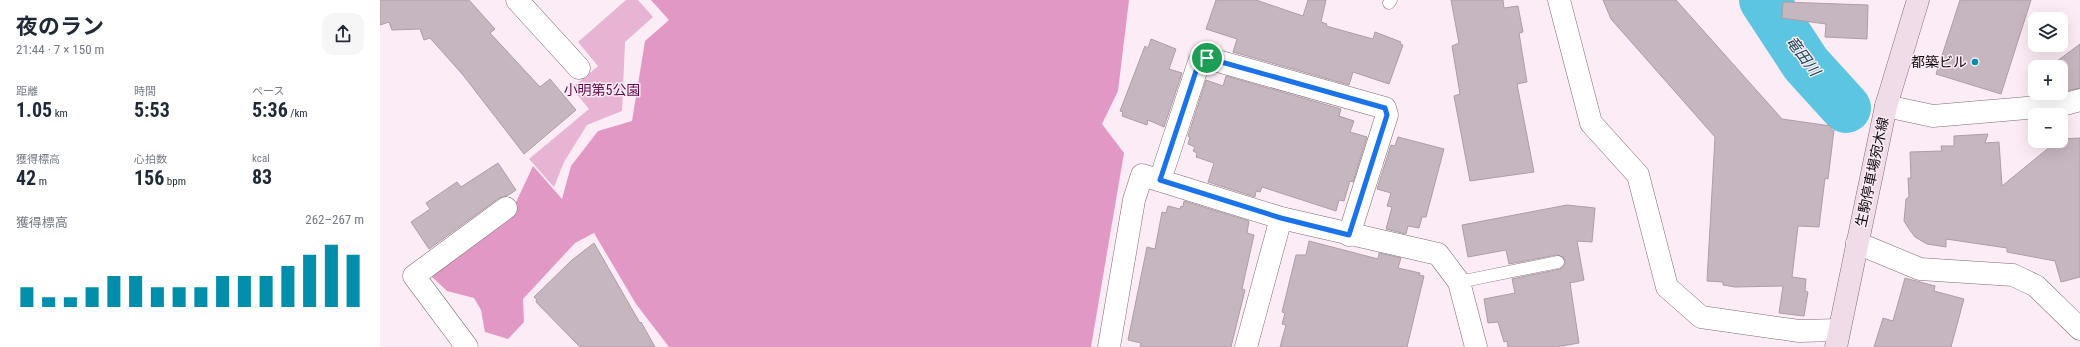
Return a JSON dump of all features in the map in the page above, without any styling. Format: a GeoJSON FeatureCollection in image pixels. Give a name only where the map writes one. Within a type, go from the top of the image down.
{"type":"FeatureCollection","features":[{"type":"Feature","properties":{"kind":"main road","name":"生駒停車場宛木線"},"geometry":{"type":"LineString","coordinates":[[1838,339],[1886,106],[1918,0]]}},
{"type":"Feature","properties":{"kind":"street"},"geometry":{"type":"LineString","coordinates":[[517,0],[580,68]]}},
{"type":"Feature","properties":{"kind":"street"},"geometry":{"type":"LineString","coordinates":[[1559,0],[1591,123],[1638,175],[1667,286],[1701,318],[1838,339]]}},
{"type":"Feature","properties":{"kind":"street"},"geometry":{"type":"LineString","coordinates":[[1160,180],[1199,62],[1207,58],[1385,108],[1387,115],[1349,235]]}},
{"type":"Feature","properties":{"kind":"street"},"geometry":{"type":"LineString","coordinates":[[1886,106],[1933,116],[2062,105],[2080,100]]}},
{"type":"Feature","properties":{"kind":"street"},"geometry":{"type":"LineString","coordinates":[[1109,347],[1134,200],[1142,175],[1281,218],[1349,235],[1438,254],[1459,282],[1476,347]]}},
{"type":"Feature","properties":{"kind":"street"},"geometry":{"type":"LineString","coordinates":[[467,347],[414,276],[506,208]]}},
{"type":"Feature","properties":{"kind":"street"},"geometry":{"type":"LineString","coordinates":[[1246,347],[1281,218]]}},
{"type":"Feature","properties":{"kind":"street"},"geometry":{"type":"LineString","coordinates":[[1857,243],[1920,269],[2013,275],[2036,286],[2080,329]]}},
{"type":"Feature","properties":{"kind":"lane"},"geometry":{"type":"LineString","coordinates":[[1459,282],[1558,262]]}},
{"type":"Feature","properties":{"kind":"green space","name":"小明第5公園"},"geometry":{"type":"Polygon","coordinates":[[[626,0],[638,0],[653,17],[625,42],[622,111],[587,125],[564,162],[554,187],[529,159],[589,109],[572,88],[598,66],[578,42],[626,0]]]}},
{"type":"Feature","properties":{"kind":"shaded area"},"geometry":{"type":"Polygon","coordinates":[[[651,0],[1129,0],[1118,91],[1102,124],[1124,153],[1091,347],[669,347],[636,304],[594,233],[575,243],[523,299],[524,322],[508,339],[485,332],[481,310],[474,298],[447,291],[430,275],[510,215],[533,166],[562,199],[571,166],[598,131],[632,121],[645,41],[669,20],[651,0]]]}},
{"type":"Feature","properties":{"kind":"building"},"geometry":{"type":"Polygon","coordinates":[[[380,0],[469,0],[495,29],[490,33],[540,87],[550,79],[576,110],[524,154],[463,75],[430,38],[424,40],[420,29],[392,30],[389,22],[380,25],[380,0]]]}},
{"type":"Feature","properties":{"kind":"building"},"geometry":{"type":"Polygon","coordinates":[[[1216,0],[1256,0],[1303,16],[1308,0],[1326,0],[1321,22],[1327,24],[1326,26],[1373,39],[1375,32],[1401,42],[1400,44],[1403,45],[1389,84],[1353,72],[1349,85],[1233,52],[1237,39],[1206,29],[1216,0]]]}},
{"type":"Feature","properties":{"kind":"building"},"geometry":{"type":"Polygon","coordinates":[[[1451,0],[1503,0],[1504,8],[1518,6],[1523,32],[1519,33],[1527,82],[1517,84],[1534,172],[1470,181],[1454,96],[1460,94],[1452,46],[1459,43],[1451,0]]]}},
{"type":"Feature","properties":{"kind":"building"},"geometry":{"type":"Polygon","coordinates":[[[1603,0],[1676,0],[1782,119],[1831,126],[1831,130],[1834,130],[1828,179],[1825,178],[1819,227],[1798,226],[1792,277],[1806,279],[1805,291],[1808,292],[1804,316],[1779,313],[1783,286],[1735,287],[1723,285],[1723,282],[1707,281],[1715,137],[1611,19],[1603,0]]]}},
{"type":"Feature","properties":{"kind":"building"},"geometry":{"type":"Polygon","coordinates":[[[1960,0],[2031,0],[2001,94],[1936,74],[1960,0]]]}},
{"type":"Feature","properties":{"kind":"building"},"geometry":{"type":"Polygon","coordinates":[[[1783,2],[1868,5],[1867,39],[1825,37],[1826,24],[1782,18],[1783,2]]]}},
{"type":"Feature","properties":{"kind":"building"},"geometry":{"type":"Polygon","coordinates":[[[1151,39],[1176,49],[1169,69],[1182,73],[1164,127],[1148,120],[1147,125],[1122,116],[1123,112],[1120,111],[1145,46],[1148,48],[1151,39]]]}},
{"type":"Feature","properties":{"kind":"building"},"geometry":{"type":"Polygon","coordinates":[[[2080,44],[2080,88],[2068,91],[2068,60],[2058,60],[2080,44]]]}},
{"type":"Feature","properties":{"kind":"building"},"geometry":{"type":"Polygon","coordinates":[[[1226,76],[1341,109],[1339,116],[1354,121],[1350,132],[1367,137],[1353,182],[1350,181],[1344,201],[1339,200],[1336,211],[1262,187],[1260,192],[1256,191],[1255,197],[1208,182],[1214,163],[1196,157],[1197,153],[1193,151],[1195,147],[1188,144],[1190,137],[1188,136],[1206,80],[1223,86],[1226,76]]]}},
{"type":"Feature","properties":{"kind":"building"},"geometry":{"type":"Polygon","coordinates":[[[1988,134],[1985,143],[1999,142],[2002,186],[2048,148],[2068,148],[2068,139],[2080,138],[2080,277],[2061,282],[2055,261],[2007,252],[2007,248],[1946,239],[1946,247],[1927,244],[1915,237],[1904,221],[1906,199],[1909,197],[1908,178],[1911,178],[1910,152],[1942,151],[1941,146],[1954,146],[1954,136],[1988,134]]]}},
{"type":"Feature","properties":{"kind":"building"},"geometry":{"type":"Polygon","coordinates":[[[1398,137],[1444,149],[1426,217],[1422,217],[1419,228],[1408,226],[1406,234],[1386,229],[1392,207],[1387,206],[1391,193],[1377,189],[1391,145],[1395,146],[1398,137]]]}},
{"type":"Feature","properties":{"kind":"building"},"geometry":{"type":"Polygon","coordinates":[[[498,163],[516,190],[507,196],[499,198],[429,249],[411,222],[430,209],[426,203],[457,182],[461,187],[498,163]]]}},
{"type":"Feature","properties":{"kind":"building"},"geometry":{"type":"Polygon","coordinates":[[[1184,201],[1249,221],[1247,233],[1254,235],[1242,289],[1245,290],[1231,347],[1140,347],[1141,343],[1128,340],[1147,247],[1155,249],[1162,212],[1166,213],[1168,206],[1180,209],[1181,206],[1183,207],[1184,201]]]}},
{"type":"Feature","properties":{"kind":"building"},"geometry":{"type":"Polygon","coordinates":[[[1567,205],[1595,208],[1592,242],[1577,241],[1584,280],[1570,283],[1579,343],[1556,347],[1508,347],[1507,341],[1504,342],[1498,322],[1488,323],[1484,299],[1515,293],[1512,279],[1560,269],[1565,265],[1565,260],[1563,257],[1557,255],[1509,264],[1506,250],[1468,257],[1462,225],[1567,205]]]}},
{"type":"Feature","properties":{"kind":"building"},"geometry":{"type":"Polygon","coordinates":[[[1309,241],[1378,259],[1379,253],[1401,258],[1398,268],[1420,273],[1419,275],[1424,276],[1407,347],[1280,347],[1286,325],[1282,324],[1285,313],[1282,312],[1296,255],[1306,255],[1309,241]]]}},
{"type":"Feature","properties":{"kind":"building"},"geometry":{"type":"Polygon","coordinates":[[[594,243],[655,347],[580,347],[536,302],[537,300],[534,297],[572,260],[594,243]]]}},
{"type":"Feature","properties":{"kind":"building"},"geometry":{"type":"Polygon","coordinates":[[[1905,278],[1935,286],[1934,291],[1964,299],[1951,347],[1874,347],[1883,318],[1893,321],[1905,278]]]}},
{"type":"Feature","properties":{"kind":"waterway","name":"竜田川"},"geometry":{"type":"LineString","coordinates":[[1764,0],[1806,64],[1846,108]]}},
{"type":"Feature","properties":{"kind":"place","name":"都築ビル"},"geometry":{"type":"Point","coordinates":[1975,62]}},
{"type":"Feature","properties":{"kind":"route"},"geometry":{"type":"LineString","coordinates":[[1207,58],[1385,108],[1387,115],[1349,235],[1281,218],[1160,180],[1199,62],[1207,58]]}}]}
